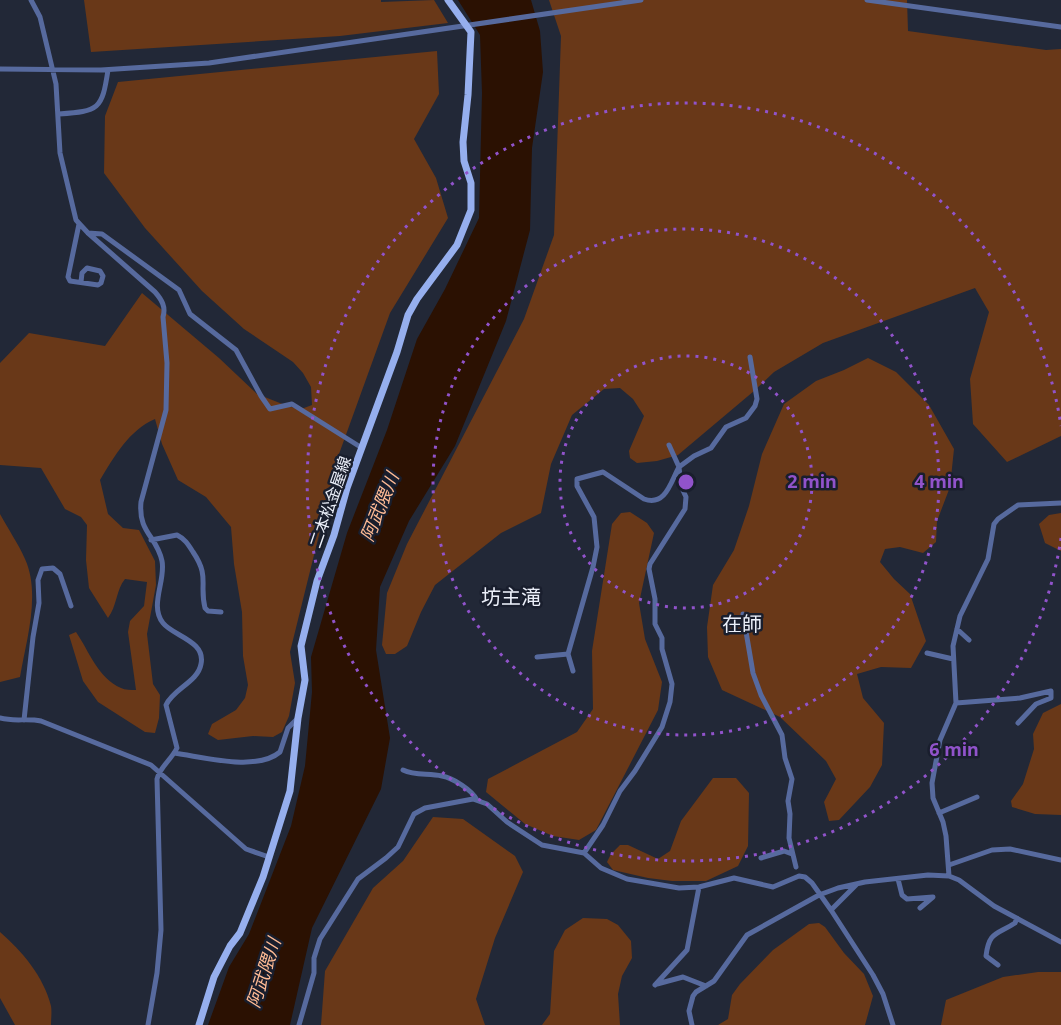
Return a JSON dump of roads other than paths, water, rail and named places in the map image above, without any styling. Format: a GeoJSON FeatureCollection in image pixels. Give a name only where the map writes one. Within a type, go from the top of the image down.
{"type":"FeatureCollection","features":[{"type":"Feature","properties":{"kind":"main road","name":"二本松金屋線"},"geometry":{"type":"LineString","coordinates":[[199,1025],[214,977],[230,946],[240,933],[269,857],[290,791],[298,718],[305,680],[301,646],[317,581],[408,315],[417,299],[457,245],[469,219],[472,201],[471,183],[464,161],[463,142],[471,32],[448,0]]}},
{"type":"Feature","properties":{"kind":"street"},"geometry":{"type":"LineString","coordinates":[[31,0],[45,36],[56,84],[59,114],[58,141],[72,211],[87,233],[155,292],[165,310],[163,317],[167,363],[166,410],[141,502],[140,518],[162,562],[163,572],[157,607],[159,617],[166,626],[196,648],[202,660],[201,667],[194,677],[172,695],[166,705],[177,748],[160,771],[156,790],[160,930],[157,973],[148,1025]]}},
{"type":"Feature","properties":{"kind":"street"},"geometry":{"type":"LineString","coordinates":[[0,69],[108,70],[209,63],[641,0]]}},
{"type":"Feature","properties":{"kind":"street"},"geometry":{"type":"LineString","coordinates":[[867,0],[1061,27]]}},
{"type":"Feature","properties":{"kind":"street"},"geometry":{"type":"LineString","coordinates":[[59,114],[95,109],[102,100],[108,70]]}},
{"type":"Feature","properties":{"kind":"street"},"geometry":{"type":"LineString","coordinates":[[79,224],[68,277],[70,281],[81,282]]}},
{"type":"Feature","properties":{"kind":"street"},"geometry":{"type":"LineString","coordinates":[[87,233],[102,234],[179,290],[190,314],[236,350],[243,359],[270,409],[292,404],[362,448]]}},
{"type":"Feature","properties":{"kind":"street"},"geometry":{"type":"LineString","coordinates":[[573,671],[568,654],[597,547],[594,517],[577,486],[577,479],[603,472],[650,501],[657,500],[670,489],[679,467],[694,456],[711,448],[722,431],[744,420],[755,406],[757,399],[750,357]]}},
{"type":"Feature","properties":{"kind":"street"},"geometry":{"type":"LineString","coordinates":[[584,853],[597,836],[620,791],[662,727],[670,702],[672,684],[662,649],[662,638],[655,624],[655,599],[649,569],[653,558],[686,509],[686,497],[681,486],[679,467],[669,445]]}},
{"type":"Feature","properties":{"kind":"street"},"geometry":{"type":"LineString","coordinates":[[949,876],[950,865],[946,836],[933,798],[940,740],[956,703],[953,646],[965,603],[988,559],[994,524],[1018,505],[1061,503]]}},
{"type":"Feature","properties":{"kind":"street"},"geometry":{"type":"LineString","coordinates":[[151,540],[177,535],[187,542],[199,560],[204,573],[206,608],[208,611],[221,612]]}},
{"type":"Feature","properties":{"kind":"street"},"geometry":{"type":"LineString","coordinates":[[24,720],[30,655],[39,603],[38,580],[42,569],[52,568],[60,574],[71,606]]}},
{"type":"Feature","properties":{"kind":"street"},"geometry":{"type":"LineString","coordinates":[[743,614],[753,673],[761,695],[782,735],[785,758],[792,779],[788,801],[789,838],[796,867]]}},
{"type":"Feature","properties":{"kind":"street"},"geometry":{"type":"LineString","coordinates":[[957,630],[969,640]]}},
{"type":"Feature","properties":{"kind":"street"},"geometry":{"type":"LineString","coordinates":[[927,653],[953,659]]}},
{"type":"Feature","properties":{"kind":"street"},"geometry":{"type":"LineString","coordinates":[[537,657],[568,654]]}},
{"type":"Feature","properties":{"kind":"street"},"geometry":{"type":"LineString","coordinates":[[956,703],[1020,698],[1051,691],[1051,698],[1036,704],[1017,723]]}},
{"type":"Feature","properties":{"kind":"street"},"geometry":{"type":"LineString","coordinates":[[0,718],[41,721],[143,760],[160,771],[246,849],[269,857]]}},
{"type":"Feature","properties":{"kind":"street"},"geometry":{"type":"LineString","coordinates":[[174,753],[248,764],[280,752],[288,728],[298,718]]}},
{"type":"Feature","properties":{"kind":"street"},"geometry":{"type":"LineString","coordinates":[[403,770],[420,775],[449,778],[472,792],[477,800]]}},
{"type":"Feature","properties":{"kind":"street"},"geometry":{"type":"LineString","coordinates":[[939,813],[977,797]]}},
{"type":"Feature","properties":{"kind":"street"},"geometry":{"type":"LineString","coordinates":[[299,1025],[314,973],[320,939],[358,879],[398,847],[414,814],[435,806],[473,799],[487,804],[507,822],[542,845],[584,853],[601,868],[627,879],[679,888],[699,887],[734,878],[773,887],[799,876],[808,879],[873,975],[883,994],[893,1025]]}},
{"type":"Feature","properties":{"kind":"street"},"geometry":{"type":"LineString","coordinates":[[950,865],[992,850],[1010,849],[1061,860]]}},
{"type":"Feature","properties":{"kind":"street"},"geometry":{"type":"LineString","coordinates":[[761,858],[784,850],[792,854]]}},
{"type":"Feature","properties":{"kind":"street"},"geometry":{"type":"LineString","coordinates":[[692,1025],[688,1011],[696,992],[714,981],[752,932],[819,895],[857,884],[928,875],[949,876],[959,880],[994,906],[1061,942]]}},
{"type":"Feature","properties":{"kind":"street"},"geometry":{"type":"LineString","coordinates":[[898,879],[902,895],[907,899],[932,896],[932,899],[920,908]]}},
{"type":"Feature","properties":{"kind":"street"},"geometry":{"type":"LineString","coordinates":[[831,910],[857,884]]}},
{"type":"Feature","properties":{"kind":"street"},"geometry":{"type":"LineString","coordinates":[[699,887],[687,950],[655,985],[683,977],[706,986]]}},
{"type":"Feature","properties":{"kind":"street"},"geometry":{"type":"LineString","coordinates":[[998,965],[986,956],[988,943],[994,934],[1015,924],[1017,918]]}},
{"type":"Feature","properties":{"kind":"water","name":"阿武隈川"},"geometry":{"type":"Polygon","coordinates":[[[458,0],[531,0],[540,31],[543,72],[532,148],[530,230],[506,321],[455,446],[409,521],[380,587],[376,650],[390,738],[381,789],[312,928],[290,1025],[208,1025],[229,967],[249,934],[291,826],[305,766],[312,692],[311,657],[347,533],[387,430],[417,339],[445,289],[479,218],[482,93],[480,35],[458,0]]]}},
{"type":"Feature","properties":{"kind":"district","name":"坊主滝"},"geometry":{"type":"Point","coordinates":[511,597]}},
{"type":"Feature","properties":{"kind":"district","name":"在師"},"geometry":{"type":"Point","coordinates":[742,624]}}]}
